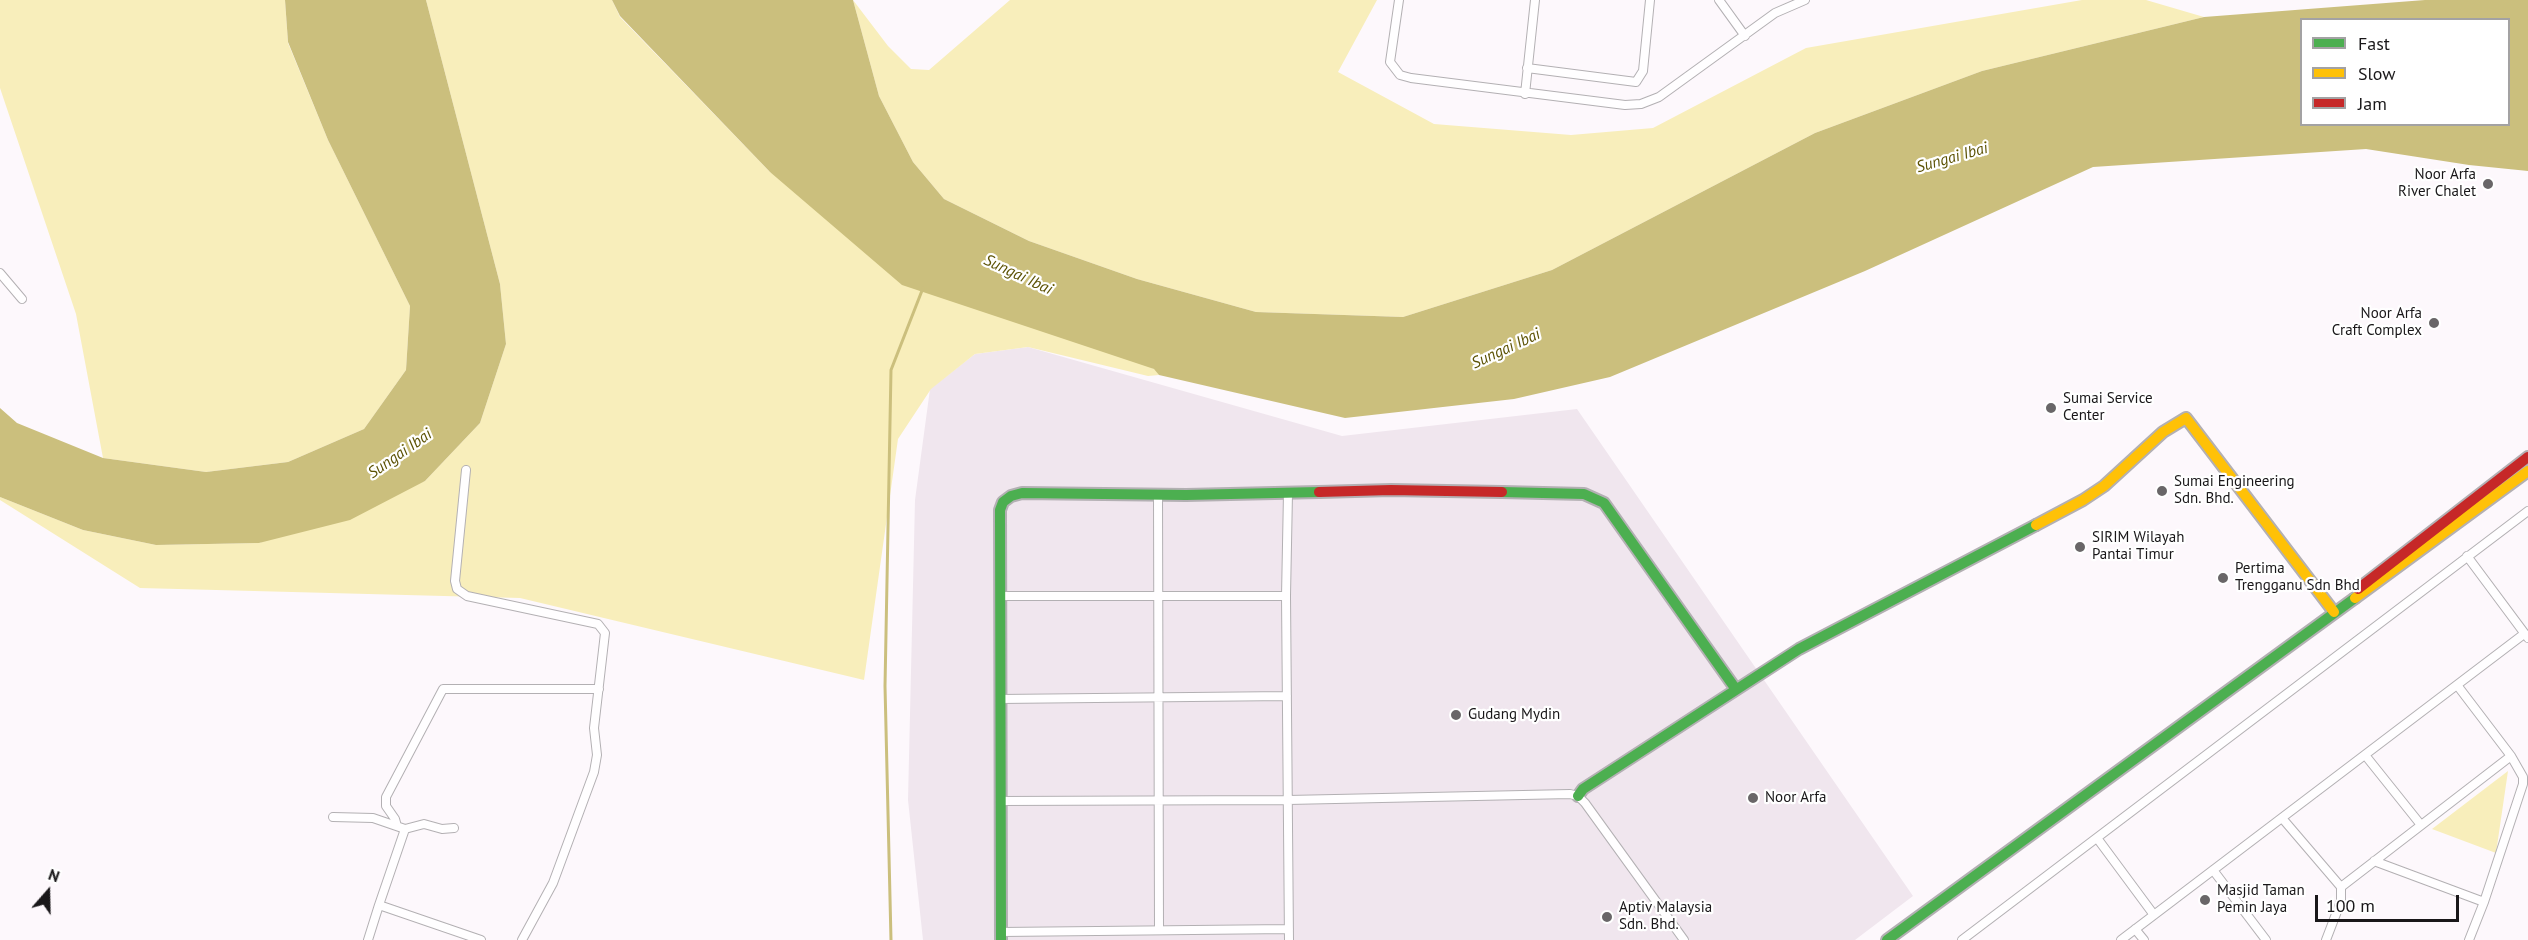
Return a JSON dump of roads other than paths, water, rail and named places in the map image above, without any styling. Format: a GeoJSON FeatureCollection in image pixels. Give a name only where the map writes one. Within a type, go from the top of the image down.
{"type":"FeatureCollection","features":[{"type":"Feature","properties":{"kind":"street"},"geometry":{"type":"LineString","coordinates":[[1399,0],[1390,62],[1400,75],[1525,94],[1625,105],[1651,101],[1659,97],[1775,13],[1805,0]]}},
{"type":"Feature","properties":{"kind":"street"},"geometry":{"type":"LineString","coordinates":[[1525,94],[1535,0]]}},
{"type":"Feature","properties":{"kind":"street"},"geometry":{"type":"LineString","coordinates":[[1527,69],[1636,82],[1643,70],[1650,0]]}},
{"type":"Feature","properties":{"kind":"street"},"geometry":{"type":"LineString","coordinates":[[1719,0],[1745,36]]}},
{"type":"Feature","properties":{"kind":"street"},"geometry":{"type":"LineString","coordinates":[[0,273],[22,299]]}},
{"type":"Feature","properties":{"kind":"street"},"geometry":{"type":"LineString","coordinates":[[1578,796],[1582,789],[1689,722],[1735,688],[1799,649],[2083,501],[2104,486],[2163,432],[2187,418],[2334,612]]}},
{"type":"Feature","properties":{"kind":"street"},"geometry":{"type":"LineString","coordinates":[[2334,612],[2348,596],[2528,457]]}},
{"type":"Feature","properties":{"kind":"street"},"geometry":{"type":"LineString","coordinates":[[466,470],[455,581],[457,589],[467,596],[598,624],[603,627],[606,639],[594,728],[597,755],[594,772],[553,883],[522,940]]}},
{"type":"Feature","properties":{"kind":"street"},"geometry":{"type":"LineString","coordinates":[[1887,940],[2528,471]]}},
{"type":"Feature","properties":{"kind":"street"},"geometry":{"type":"LineString","coordinates":[[1289,929],[1159,930],[1001,936],[1000,510],[1003,501],[1022,493],[1158,494],[1447,490],[1584,494],[1604,503],[1735,688]]}},
{"type":"Feature","properties":{"kind":"street"},"geometry":{"type":"LineString","coordinates":[[1288,493],[1286,596],[1289,940]]}},
{"type":"Feature","properties":{"kind":"street"},"geometry":{"type":"LineString","coordinates":[[1158,494],[1159,930]]}},
{"type":"Feature","properties":{"kind":"street"},"geometry":{"type":"LineString","coordinates":[[1962,940],[2528,511]]}},
{"type":"Feature","properties":{"kind":"street"},"geometry":{"type":"LineString","coordinates":[[2121,940],[2457,685],[2526,636],[2467,556]]}},
{"type":"Feature","properties":{"kind":"street"},"geometry":{"type":"LineString","coordinates":[[1000,596],[1286,596]]}},
{"type":"Feature","properties":{"kind":"street"},"geometry":{"type":"LineString","coordinates":[[2457,685],[2511,756],[2520,770],[2523,784],[2469,940]]}},
{"type":"Feature","properties":{"kind":"street"},"geometry":{"type":"LineString","coordinates":[[397,826],[386,806],[386,798],[443,689],[599,689]]}},
{"type":"Feature","properties":{"kind":"street"},"geometry":{"type":"LineString","coordinates":[[1000,699],[1287,696]]}},
{"type":"Feature","properties":{"kind":"street"},"geometry":{"type":"LineString","coordinates":[[2365,755],[2421,825]]}},
{"type":"Feature","properties":{"kind":"street"},"geometry":{"type":"LineString","coordinates":[[2340,887],[2511,756]]}},
{"type":"Feature","properties":{"kind":"street"},"geometry":{"type":"LineString","coordinates":[[1000,801],[1288,800],[1551,794],[1578,796],[1684,940]]}},
{"type":"Feature","properties":{"kind":"street"},"geometry":{"type":"LineString","coordinates":[[333,817],[373,818],[405,829],[424,824],[442,829],[454,828]]}},
{"type":"Feature","properties":{"kind":"street"},"geometry":{"type":"LineString","coordinates":[[2282,818],[2340,887],[2341,901],[2326,940]]}},
{"type":"Feature","properties":{"kind":"street"},"geometry":{"type":"LineString","coordinates":[[368,940],[405,829]]}},
{"type":"Feature","properties":{"kind":"street"},"geometry":{"type":"LineString","coordinates":[[2097,838],[2154,915]]}},
{"type":"Feature","properties":{"kind":"street"},"geometry":{"type":"LineString","coordinates":[[2374,861],[2484,902]]}},
{"type":"Feature","properties":{"kind":"street"},"geometry":{"type":"LineString","coordinates":[[2213,870],[2266,940]]}},
{"type":"Feature","properties":{"kind":"street"},"geometry":{"type":"LineString","coordinates":[[379,905],[481,940]]}},
{"type":"Feature","properties":{"kind":"street"},"geometry":{"type":"LineString","coordinates":[[2135,929],[2144,940]]}},
{"type":"Feature","properties":{"kind":"water","name":"Sungai Ibai"},"geometry":{"type":"Polygon","coordinates":[[[285,0],[426,0],[500,284],[506,344],[480,423],[425,481],[350,520],[259,543],[156,545],[83,530],[0,497],[0,408],[17,423],[103,458],[206,472],[288,462],[364,429],[406,370],[410,306],[328,140],[288,42],[285,0]]]}},
{"type":"Feature","properties":{"kind":"water","name":"Sungai Ibai"},"geometry":{"type":"Polygon","coordinates":[[[612,0],[853,0],[879,96],[913,162],[944,199],[1029,241],[1137,279],[1256,312],[1403,317],[1552,270],[1815,133],[1982,71],[2204,17],[2425,0],[2528,0],[2528,171],[2469,165],[2366,149],[2093,167],[1865,271],[1610,377],[1514,399],[1345,418],[1159,375],[1154,369],[902,285],[770,172],[620,16],[612,0]]]}},
{"type":"Feature","properties":{"kind":"waterway"},"geometry":{"type":"LineString","coordinates":[[891,940],[885,686],[891,370],[923,288]]}},
{"type":"Feature","properties":{"kind":"place","name":"Noor Arfa River Chalet"},"geometry":{"type":"Point","coordinates":[2488,184]}},
{"type":"Feature","properties":{"kind":"place","name":"Noor Arfa Craft Complex"},"geometry":{"type":"Point","coordinates":[2434,323]}},
{"type":"Feature","properties":{"kind":"place","name":"Sumai Service Center"},"geometry":{"type":"Point","coordinates":[2051,408]}},
{"type":"Feature","properties":{"kind":"place","name":"Sumai Engineering Sdn. Bhd."},"geometry":{"type":"Point","coordinates":[2162,491]}},
{"type":"Feature","properties":{"kind":"place","name":"SIRIM Wilayah Pantai Timur"},"geometry":{"type":"Point","coordinates":[2080,547]}},
{"type":"Feature","properties":{"kind":"place","name":"Pertima Trengganu Sdn Bhd"},"geometry":{"type":"Point","coordinates":[2223,578]}},
{"type":"Feature","properties":{"kind":"place","name":"Gudang Mydin"},"geometry":{"type":"Point","coordinates":[1456,715]}},
{"type":"Feature","properties":{"kind":"place","name":"Noor Arfa"},"geometry":{"type":"Point","coordinates":[1753,798]}},
{"type":"Feature","properties":{"kind":"place","name":"Masjid Taman Pemin Jaya"},"geometry":{"type":"Point","coordinates":[2205,900]}},
{"type":"Feature","properties":{"kind":"place","name":"Aptiv Malaysia Sdn. Bhd."},"geometry":{"type":"Point","coordinates":[1607,917]}}]}
